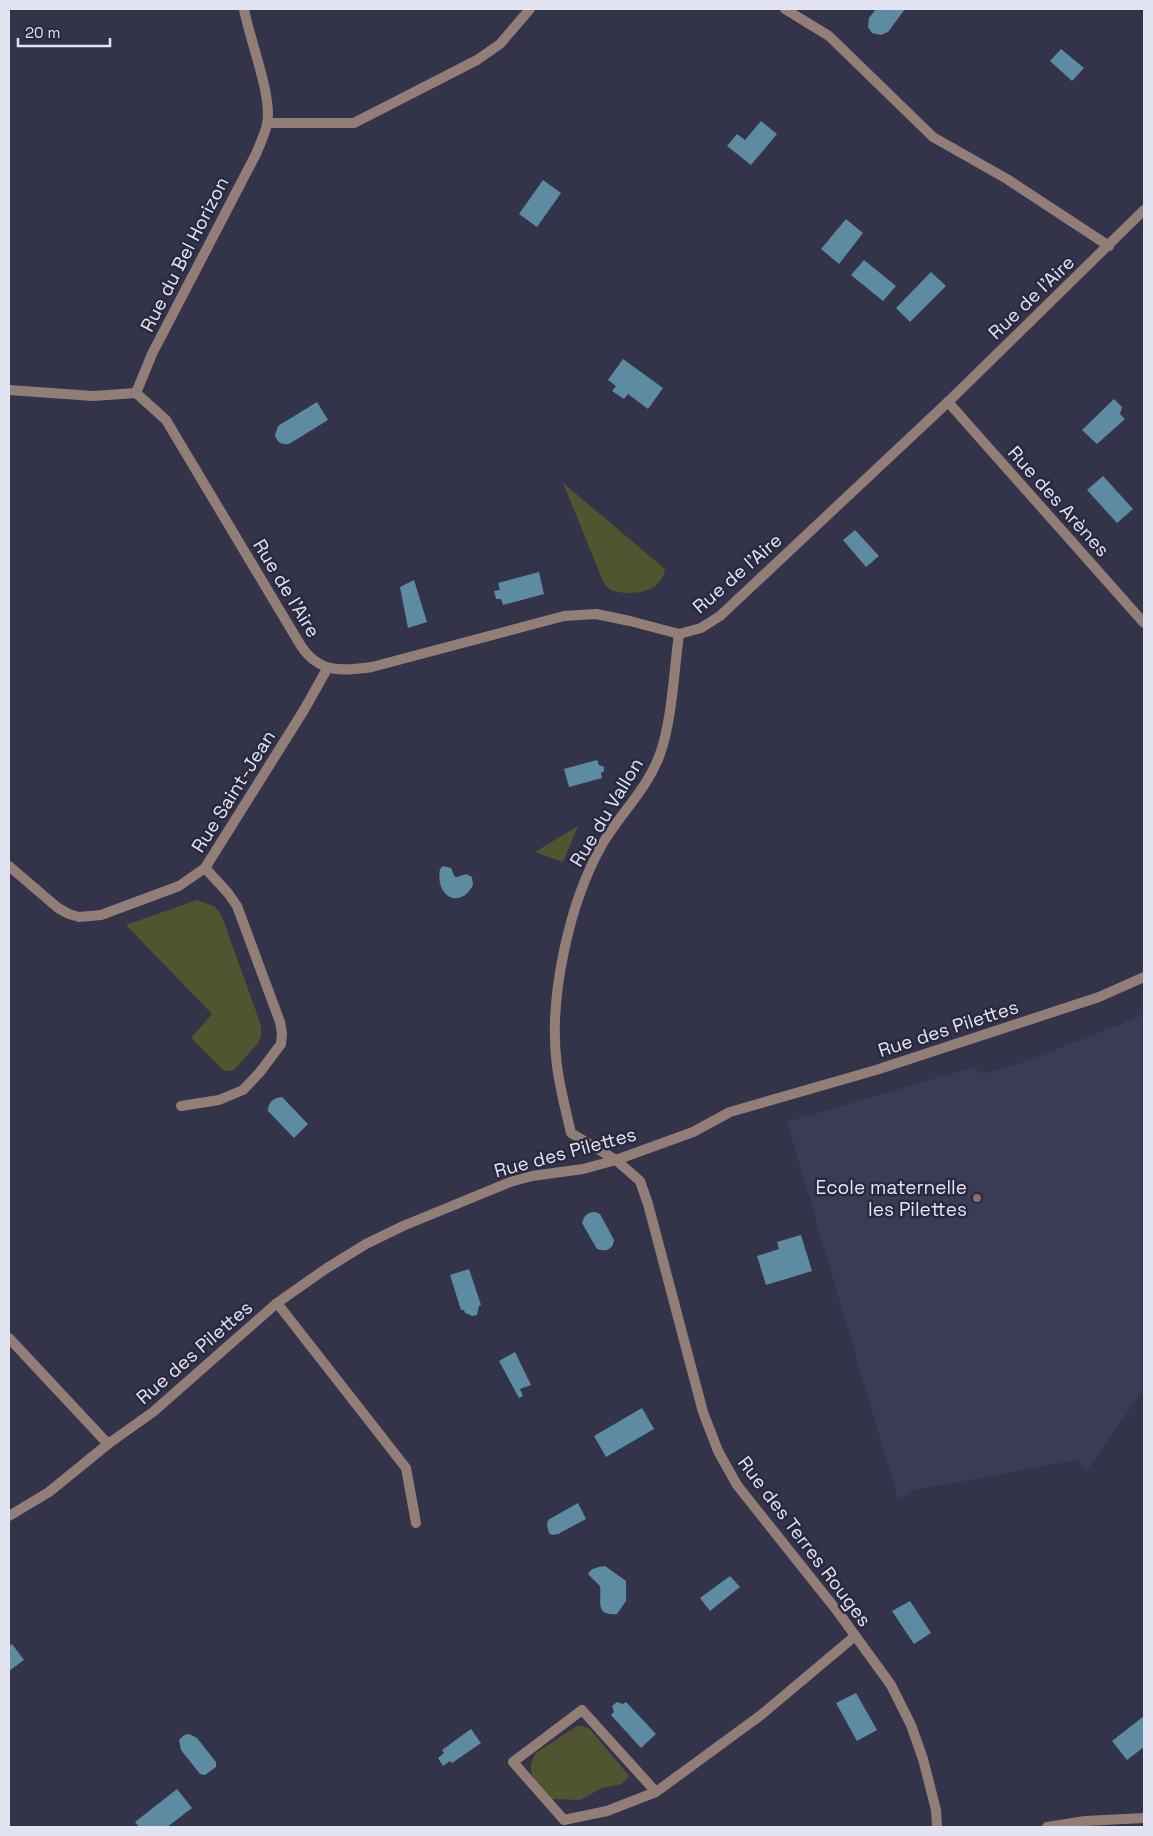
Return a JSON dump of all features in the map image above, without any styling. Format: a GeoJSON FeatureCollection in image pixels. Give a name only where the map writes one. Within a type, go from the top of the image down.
{"type":"FeatureCollection","features":[{"type":"Feature","properties":{"kind":"street","name":"Rue du Bel Horizon"},"geometry":{"type":"LineString","coordinates":[[136,393],[161,337],[256,154],[268,123],[264,87],[244,9]]}},
{"type":"Feature","properties":{"kind":"street"},"geometry":{"type":"LineString","coordinates":[[268,123],[354,123],[477,60],[500,44],[530,9]]}},
{"type":"Feature","properties":{"kind":"street"},"geometry":{"type":"LineString","coordinates":[[785,9],[829,36],[933,137],[1007,179],[1108,246]]}},
{"type":"Feature","properties":{"kind":"street","name":"Rue de l'Aire"},"geometry":{"type":"LineString","coordinates":[[136,393],[166,420],[305,653],[327,668],[349,671],[372,667],[564,616],[596,614],[678,634],[701,628],[720,616],[948,402],[1144,210]]}},
{"type":"Feature","properties":{"kind":"street"},"geometry":{"type":"LineString","coordinates":[[9,390],[93,396],[136,393]]}},
{"type":"Feature","properties":{"kind":"street","name":"Rue des Arènes"},"geometry":{"type":"LineString","coordinates":[[948,402],[1144,623]]}},
{"type":"Feature","properties":{"kind":"street","name":"Rue du Vallon"},"geometry":{"type":"LineString","coordinates":[[616,1160],[571,1133],[556,1065],[557,994],[567,939],[577,902],[588,873],[604,842],[648,780],[660,754],[669,708],[678,634]]}},
{"type":"Feature","properties":{"kind":"street","name":"Rue Saint-Jean"},"geometry":{"type":"LineString","coordinates":[[9,866],[58,908],[79,917],[101,915],[179,886],[205,868],[304,710],[327,668]]}},
{"type":"Feature","properties":{"kind":"street"},"geometry":{"type":"LineString","coordinates":[[180,1106],[219,1100],[243,1090],[260,1072],[281,1044],[280,1022],[237,906],[205,868]]}},
{"type":"Feature","properties":{"kind":"street","name":"Rue des Pilettes"},"geometry":{"type":"LineString","coordinates":[[9,1516],[49,1492],[108,1444],[153,1412],[277,1303],[327,1268],[366,1244],[420,1219],[510,1182],[532,1176],[583,1169],[616,1160],[693,1132],[730,1112],[876,1070],[1099,997],[1144,977]]}},
{"type":"Feature","properties":{"kind":"street","name":"Rue des Terres Rouges"},"geometry":{"type":"LineString","coordinates":[[616,1160],[640,1181],[648,1204],[703,1412],[718,1451],[737,1486],[838,1612],[891,1685],[911,1724],[936,1810],[937,1827]]}},
{"type":"Feature","properties":{"kind":"street"},"geometry":{"type":"LineString","coordinates":[[277,1303],[406,1468],[416,1523]]}},
{"type":"Feature","properties":{"kind":"street"},"geometry":{"type":"LineString","coordinates":[[9,1338],[108,1444]]}},
{"type":"Feature","properties":{"kind":"street"},"geometry":{"type":"LineString","coordinates":[[656,1792],[582,1710],[513,1762],[564,1820],[607,1810],[656,1792],[761,1715],[855,1636]]}},
{"type":"Feature","properties":{"kind":"street"},"geometry":{"type":"LineString","coordinates":[[1047,1827],[1086,1821],[1144,1818]]}},
{"type":"Feature","properties":{"kind":"shaded area"},"geometry":{"type":"Polygon","coordinates":[[[876,9],[905,9],[888,32],[881,35],[872,33],[868,27],[869,18],[876,9]]]}},
{"type":"Feature","properties":{"kind":"shaded area"},"geometry":{"type":"Polygon","coordinates":[[[1061,49],[1084,68],[1072,81],[1050,61],[1061,49]]]}},
{"type":"Feature","properties":{"kind":"shaded area"},"geometry":{"type":"Polygon","coordinates":[[[761,121],[777,134],[751,165],[727,146],[737,134],[745,140],[761,121]]]}},
{"type":"Feature","properties":{"kind":"shaded area"},"geometry":{"type":"Polygon","coordinates":[[[543,180],[561,193],[537,227],[519,214],[543,180]]]}},
{"type":"Feature","properties":{"kind":"shaded area"},"geometry":{"type":"Polygon","coordinates":[[[846,219],[863,233],[839,264],[821,249],[846,219]]]}},
{"type":"Feature","properties":{"kind":"shaded area"},"geometry":{"type":"Polygon","coordinates":[[[864,260],[896,286],[883,301],[851,275],[864,260]]]}},
{"type":"Feature","properties":{"kind":"shaded area"},"geometry":{"type":"Polygon","coordinates":[[[931,272],[946,286],[910,322],[896,308],[931,272]]]}},
{"type":"Feature","properties":{"kind":"shaded area"},"geometry":{"type":"Polygon","coordinates":[[[623,359],[663,388],[648,409],[628,394],[624,399],[612,391],[616,386],[608,380],[623,359]]]}},
{"type":"Feature","properties":{"kind":"shaded area"},"geometry":{"type":"Polygon","coordinates":[[[1114,399],[1122,407],[1120,414],[1125,419],[1097,444],[1082,430],[1114,399]]]}},
{"type":"Feature","properties":{"kind":"shaded area"},"geometry":{"type":"Polygon","coordinates":[[[317,402],[328,420],[289,444],[278,441],[275,435],[278,426],[317,402]]]}},
{"type":"Feature","properties":{"kind":"shaded area"},"geometry":{"type":"Polygon","coordinates":[[[1103,476],[1133,509],[1117,523],[1087,490],[1103,476]]]}},
{"type":"Feature","properties":{"kind":"shaded area"},"geometry":{"type":"Polygon","coordinates":[[[855,530],[879,556],[866,567],[843,540],[855,530]]]}},
{"type":"Feature","properties":{"kind":"shaded area"},"geometry":{"type":"Polygon","coordinates":[[[539,572],[544,594],[503,605],[501,599],[496,599],[494,591],[500,590],[498,583],[539,572]]]}},
{"type":"Feature","properties":{"kind":"shaded area"},"geometry":{"type":"Polygon","coordinates":[[[414,580],[427,622],[408,628],[400,587],[414,580]]]}},
{"type":"Feature","properties":{"kind":"shaded area"},"geometry":{"type":"Polygon","coordinates":[[[597,760],[599,765],[604,767],[604,771],[601,773],[602,778],[569,787],[564,769],[597,760]]]}},
{"type":"Feature","properties":{"kind":"shaded area"},"geometry":{"type":"Polygon","coordinates":[[[443,866],[451,868],[456,877],[466,874],[472,877],[473,885],[468,893],[456,898],[450,897],[445,893],[439,879],[440,869],[443,866]]]}},
{"type":"Feature","properties":{"kind":"shaded area","name":"Ecole maternelle les Pilettes"},"geometry":{"type":"Polygon","coordinates":[[[1144,1013],[1144,1389],[1087,1470],[1077,1460],[915,1490],[898,1499],[787,1122],[971,1068],[975,1068],[983,1074],[1019,1064],[1119,1025],[1144,1013]]]}},
{"type":"Feature","properties":{"kind":"shaded area"},"geometry":{"type":"Polygon","coordinates":[[[282,1097],[308,1124],[294,1138],[268,1111],[272,1101],[282,1097]]]}},
{"type":"Feature","properties":{"kind":"shaded area"},"geometry":{"type":"Polygon","coordinates":[[[595,1212],[600,1214],[614,1240],[612,1246],[608,1249],[597,1249],[582,1223],[586,1215],[595,1212]]]}},
{"type":"Feature","properties":{"kind":"shaded area"},"geometry":{"type":"Polygon","coordinates":[[[801,1235],[812,1271],[766,1285],[757,1256],[779,1249],[777,1242],[801,1235]]]}},
{"type":"Feature","properties":{"kind":"shaded area"},"geometry":{"type":"Polygon","coordinates":[[[469,1269],[481,1305],[477,1315],[472,1316],[461,1310],[450,1275],[469,1269]]]}},
{"type":"Feature","properties":{"kind":"shaded area"},"geometry":{"type":"Polygon","coordinates":[[[515,1352],[531,1385],[520,1389],[523,1396],[519,1398],[499,1361],[515,1352]]]}},
{"type":"Feature","properties":{"kind":"shaded area"},"geometry":{"type":"Polygon","coordinates":[[[642,1408],[654,1429],[606,1457],[594,1436],[642,1408]]]}},
{"type":"Feature","properties":{"kind":"shaded area"},"geometry":{"type":"Polygon","coordinates":[[[578,1503],[586,1519],[558,1534],[552,1535],[549,1533],[548,1520],[578,1503]]]}},
{"type":"Feature","properties":{"kind":"shaded area"},"geometry":{"type":"Polygon","coordinates":[[[605,1566],[626,1581],[626,1601],[617,1614],[605,1613],[602,1610],[600,1586],[588,1574],[597,1567],[605,1566]]]}},
{"type":"Feature","properties":{"kind":"shaded area"},"geometry":{"type":"Polygon","coordinates":[[[730,1576],[740,1587],[710,1611],[700,1598],[730,1576]]]}},
{"type":"Feature","properties":{"kind":"shaded area"},"geometry":{"type":"Polygon","coordinates":[[[910,1601],[931,1633],[914,1644],[892,1611],[910,1601]]]}},
{"type":"Feature","properties":{"kind":"shaded area"},"geometry":{"type":"Polygon","coordinates":[[[12,1644],[24,1660],[9,1671],[9,1646],[12,1644]]]}},
{"type":"Feature","properties":{"kind":"shaded area"},"geometry":{"type":"Polygon","coordinates":[[[856,1693],[877,1730],[857,1741],[836,1703],[856,1693]]]}},
{"type":"Feature","properties":{"kind":"shaded area"},"geometry":{"type":"Polygon","coordinates":[[[617,1702],[623,1704],[626,1702],[656,1734],[641,1748],[611,1715],[614,1712],[612,1706],[617,1702]]]}},
{"type":"Feature","properties":{"kind":"shaded area"},"geometry":{"type":"Polygon","coordinates":[[[1144,1716],[1144,1747],[1127,1760],[1112,1741],[1144,1716]]]}},
{"type":"Feature","properties":{"kind":"shaded area"},"geometry":{"type":"Polygon","coordinates":[[[471,1729],[481,1743],[452,1763],[450,1761],[443,1766],[438,1758],[444,1753],[442,1750],[471,1729]]]}},
{"type":"Feature","properties":{"kind":"shaded area"},"geometry":{"type":"Polygon","coordinates":[[[189,1734],[197,1738],[216,1762],[216,1767],[205,1775],[200,1774],[181,1750],[179,1740],[184,1735],[189,1734]]]}},
{"type":"Feature","properties":{"kind":"shaded area"},"geometry":{"type":"Polygon","coordinates":[[[177,1789],[192,1808],[167,1827],[139,1827],[135,1822],[177,1789]]]}},
{"type":"Feature","properties":{"kind":"green space"},"geometry":{"type":"Polygon","coordinates":[[[563,483],[665,569],[663,576],[654,587],[633,593],[614,591],[608,588],[603,581],[563,483]]]}},
{"type":"Feature","properties":{"kind":"green space"},"geometry":{"type":"Polygon","coordinates":[[[578,826],[563,862],[535,852],[578,826]]]}},
{"type":"Feature","properties":{"kind":"green space"},"geometry":{"type":"Polygon","coordinates":[[[197,900],[214,906],[221,914],[261,1025],[261,1037],[258,1043],[234,1070],[224,1071],[191,1038],[212,1014],[126,925],[197,900]]]}},
{"type":"Feature","properties":{"kind":"green space"},"geometry":{"type":"Polygon","coordinates":[[[577,1726],[590,1729],[629,1776],[622,1784],[602,1788],[580,1800],[552,1799],[533,1777],[531,1765],[533,1759],[536,1753],[577,1726]]]}},
{"type":"Feature","properties":{"kind":"place","name":"Ecole maternelle les Pilettes"},"geometry":{"type":"Point","coordinates":[977,1198]}}]}
